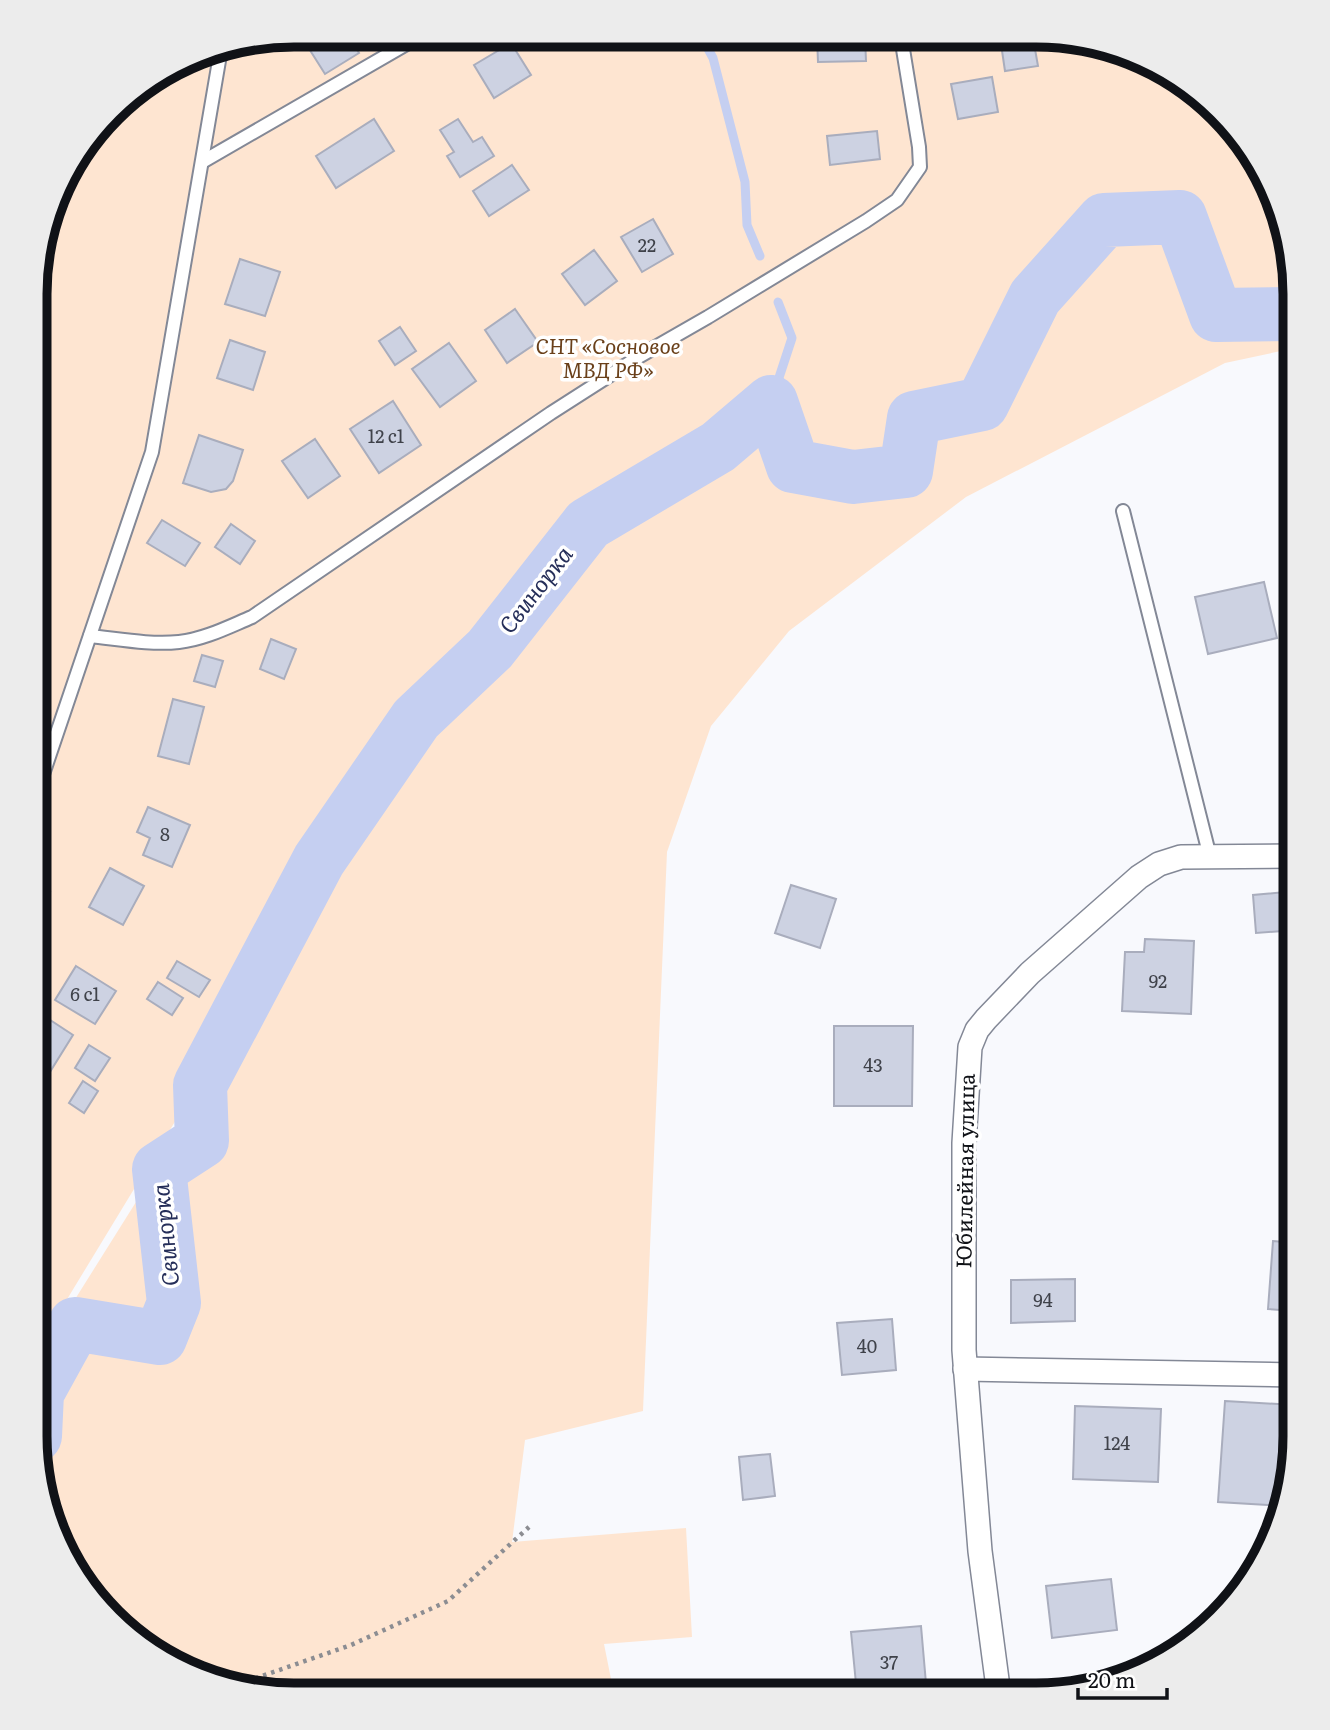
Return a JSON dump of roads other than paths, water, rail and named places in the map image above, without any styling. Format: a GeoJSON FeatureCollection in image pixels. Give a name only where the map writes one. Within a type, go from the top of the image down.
{"type":"FeatureCollection","features":[{"type":"Feature","properties":{"kind":"street","name":"Юбилейная улица"},"geometry":{"type":"LineString","coordinates":[[997,1683],[980,1551],[965,1369],[964,1143],[970,1047],[977,1030],[1030,973],[1139,877],[1159,863],[1181,857],[1283,856]]}},
{"type":"Feature","properties":{"kind":"street"},"geometry":{"type":"LineString","coordinates":[[965,1369],[1282,1376]]}},
{"type":"Feature","properties":{"kind":"lane"},"geometry":{"type":"LineString","coordinates":[[90,636],[140,642],[179,642],[212,634],[252,617],[551,413],[897,200],[920,167],[903,47]]}},
{"type":"Feature","properties":{"kind":"lane"},"geometry":{"type":"LineString","coordinates":[[202,162],[400,48]]}},
{"type":"Feature","properties":{"kind":"lane"},"geometry":{"type":"LineString","coordinates":[[47,763],[152,452],[219,59]]}},
{"type":"Feature","properties":{"kind":"lane"},"geometry":{"type":"LineString","coordinates":[[1123,510],[1210,856]]}},
{"type":"Feature","properties":{"kind":"waterway"},"geometry":{"type":"LineString","coordinates":[[707,47],[713,58],[745,182],[747,225],[760,256]]}},
{"type":"Feature","properties":{"kind":"waterway","name":"Свинорка"},"geometry":{"type":"LineString","coordinates":[[47,1375],[75,1324],[160,1338],[174,1303],[159,1169],[202,1141],[200,1085],[319,860],[416,719],[490,649],[588,524],[718,447],[771,402],[793,466],[853,477],[906,471],[914,418],[982,404],[1035,297],[1104,220],[1180,217],[1216,315],[1283,314]]}},
{"type":"Feature","properties":{"kind":"waterway"},"geometry":{"type":"LineString","coordinates":[[771,402],[792,338],[778,302]]}},
{"type":"Feature","properties":{"kind":"park label","name":"СНТ «Сосновое МВД РФ»"},"geometry":{"type":"Point","coordinates":[608,359]}}]}
